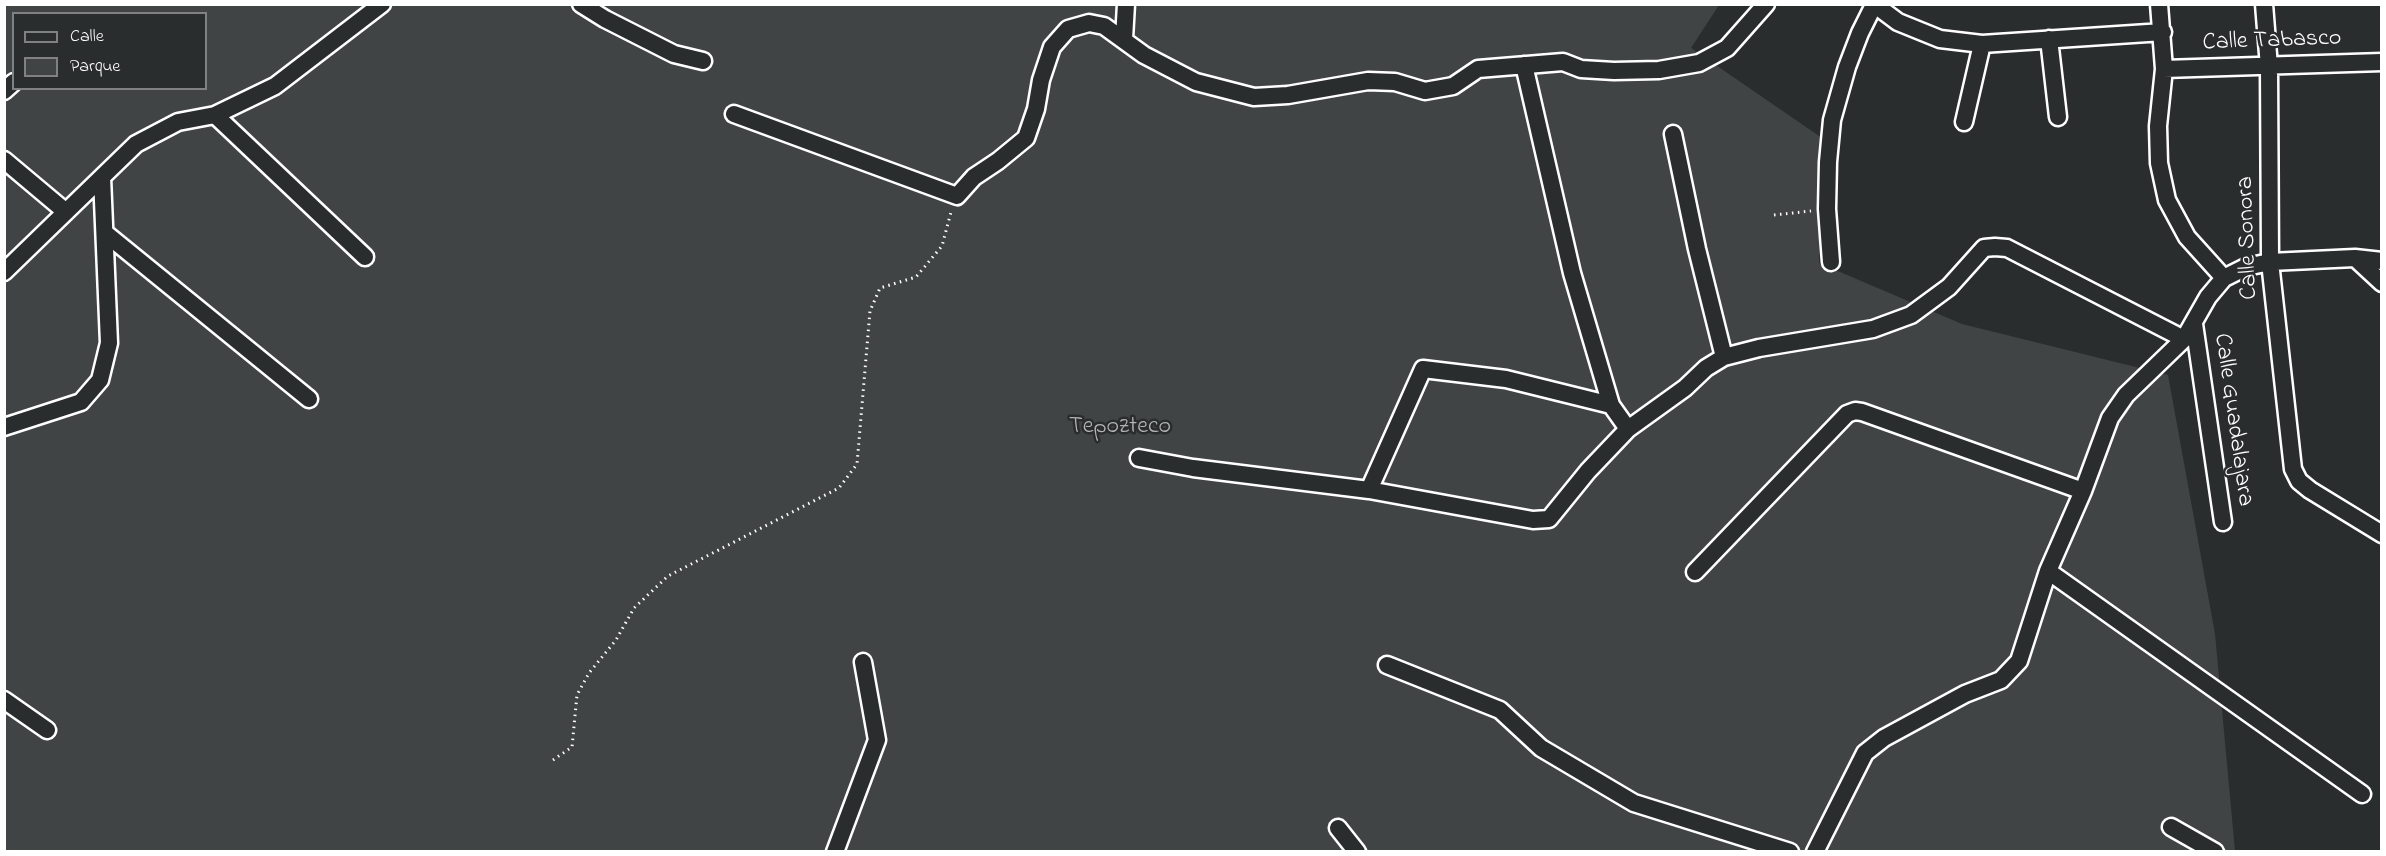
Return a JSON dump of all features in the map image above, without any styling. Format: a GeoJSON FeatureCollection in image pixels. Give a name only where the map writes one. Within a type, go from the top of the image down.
{"type":"FeatureCollection","features":[{"type":"Feature","properties":{"kind":"street"},"geometry":{"type":"LineString","coordinates":[[4,272],[136,144],[178,122],[215,115],[274,86],[382,4]]}},
{"type":"Feature","properties":{"kind":"street"},"geometry":{"type":"LineString","coordinates":[[581,4],[605,19],[674,54],[703,61]]}},
{"type":"Feature","properties":{"kind":"street"},"geometry":{"type":"LineString","coordinates":[[1124,39],[1126,4]]}},
{"type":"Feature","properties":{"kind":"street"},"geometry":{"type":"LineString","coordinates":[[734,114],[957,196],[974,177],[1026,138],[1052,47],[1068,29],[1089,23],[1104,26],[1144,55],[1196,82],[1254,97],[1288,95],[1368,81],[1395,82],[1425,91],[1453,86],[1478,69],[1563,62],[1581,69],[1614,71],[1659,70],[1699,63],[1727,48],[1766,4]]}},
{"type":"Feature","properties":{"kind":"street"},"geometry":{"type":"LineString","coordinates":[[2159,4],[2163,32],[2164,69],[2158,126],[2159,163],[2167,200],[2187,237],[2224,278]]}},
{"type":"Feature","properties":{"kind":"street","name":"Calle Sonora"},"geometry":{"type":"LineString","coordinates":[[2264,4],[2269,68],[2270,262],[2293,469],[2299,481],[2310,490],[2382,534]]}},
{"type":"Feature","properties":{"kind":"street"},"geometry":{"type":"LineString","coordinates":[[1832,262],[1827,209],[1832,120],[1847,67],[1874,5],[1898,22],[1940,39],[1982,44],[2163,32]]}},
{"type":"Feature","properties":{"kind":"street"},"geometry":{"type":"LineString","coordinates":[[2049,39],[2058,117]]}},
{"type":"Feature","properties":{"kind":"street"},"geometry":{"type":"LineString","coordinates":[[1964,122],[1982,44]]}},
{"type":"Feature","properties":{"kind":"street","name":"Calle Tabasco"},"geometry":{"type":"LineString","coordinates":[[2164,69],[2269,68],[2382,62]]}},
{"type":"Feature","properties":{"kind":"street"},"geometry":{"type":"LineString","coordinates":[[1524,65],[1572,273],[1611,405],[1628,429]]}},
{"type":"Feature","properties":{"kind":"street"},"geometry":{"type":"LineString","coordinates":[[215,115],[365,257]]}},
{"type":"Feature","properties":{"kind":"street"},"geometry":{"type":"LineString","coordinates":[[1673,134],[1697,249],[1724,357]]}},
{"type":"Feature","properties":{"kind":"street"},"geometry":{"type":"LineString","coordinates":[[4,160],[66,212]]}},
{"type":"Feature","properties":{"kind":"street"},"geometry":{"type":"LineString","coordinates":[[4,427],[81,402],[100,380],[110,343],[102,177]]}},
{"type":"Feature","properties":{"kind":"street"},"geometry":{"type":"LineString","coordinates":[[105,233],[309,399]]}},
{"type":"Feature","properties":{"kind":"street"},"geometry":{"type":"LineString","coordinates":[[1139,458],[1193,468],[1369,490],[1533,520],[1549,519],[1588,471],[1628,429],[1685,388],[1706,368],[1724,357],[1760,348],[1873,329],[1911,315],[1949,287],[1984,248],[2007,248],[2184,339]]}},
{"type":"Feature","properties":{"kind":"street"},"geometry":{"type":"LineString","coordinates":[[2355,258],[2382,283]]}},
{"type":"Feature","properties":{"kind":"street","name":"Calle Guadalajara"},"geometry":{"type":"LineString","coordinates":[[2223,522],[2194,324],[2208,297],[2224,278],[2246,267],[2270,262],[2355,258],[2382,261]]}},
{"type":"Feature","properties":{"kind":"street"},"geometry":{"type":"LineString","coordinates":[[1815,852],[1865,753],[1884,738],[1954,700],[2001,680],[2019,662],[2048,571],[2083,491],[2110,418],[2126,395],[2184,339],[2194,324]]}},
{"type":"Feature","properties":{"kind":"street"},"geometry":{"type":"LineString","coordinates":[[1369,490],[1423,369],[1506,379],[1611,405]]}},
{"type":"Feature","properties":{"kind":"street"},"geometry":{"type":"LineString","coordinates":[[1695,572],[1847,414],[1855,411],[2083,491]]}},
{"type":"Feature","properties":{"kind":"street"},"geometry":{"type":"LineString","coordinates":[[2048,571],[2362,794]]}},
{"type":"Feature","properties":{"kind":"street"},"geometry":{"type":"LineString","coordinates":[[834,852],[877,740],[863,662]]}},
{"type":"Feature","properties":{"kind":"street"},"geometry":{"type":"LineString","coordinates":[[1387,665],[1500,710],[1541,748],[1634,803],[1790,852]]}},
{"type":"Feature","properties":{"kind":"street"},"geometry":{"type":"LineString","coordinates":[[4,700],[47,730]]}},
{"type":"Feature","properties":{"kind":"street"},"geometry":{"type":"LineString","coordinates":[[2171,827],[2216,852]]}},
{"type":"Feature","properties":{"kind":"street"},"geometry":{"type":"LineString","coordinates":[[1338,828],[1357,852]]}},
{"type":"Feature","properties":{"kind":"path"},"geometry":{"type":"LineString","coordinates":[[553,760],[572,747],[577,695],[589,673],[616,640],[634,608],[668,576],[840,488],[857,464],[870,311],[880,288],[916,277],[942,246],[957,196]]}},
{"type":"Feature","properties":{"kind":"path"},"geometry":{"type":"LineString","coordinates":[[1774,215],[1827,209]]}},
{"type":"Feature","properties":{"kind":"green space","name":"Tepozteco"},"geometry":{"type":"Polygon","coordinates":[[[5,4],[1719,5],[1691,48],[1822,138],[1819,263],[1962,324],[2168,375],[2215,634],[2235,851],[5,852],[5,4]]]}}]}
